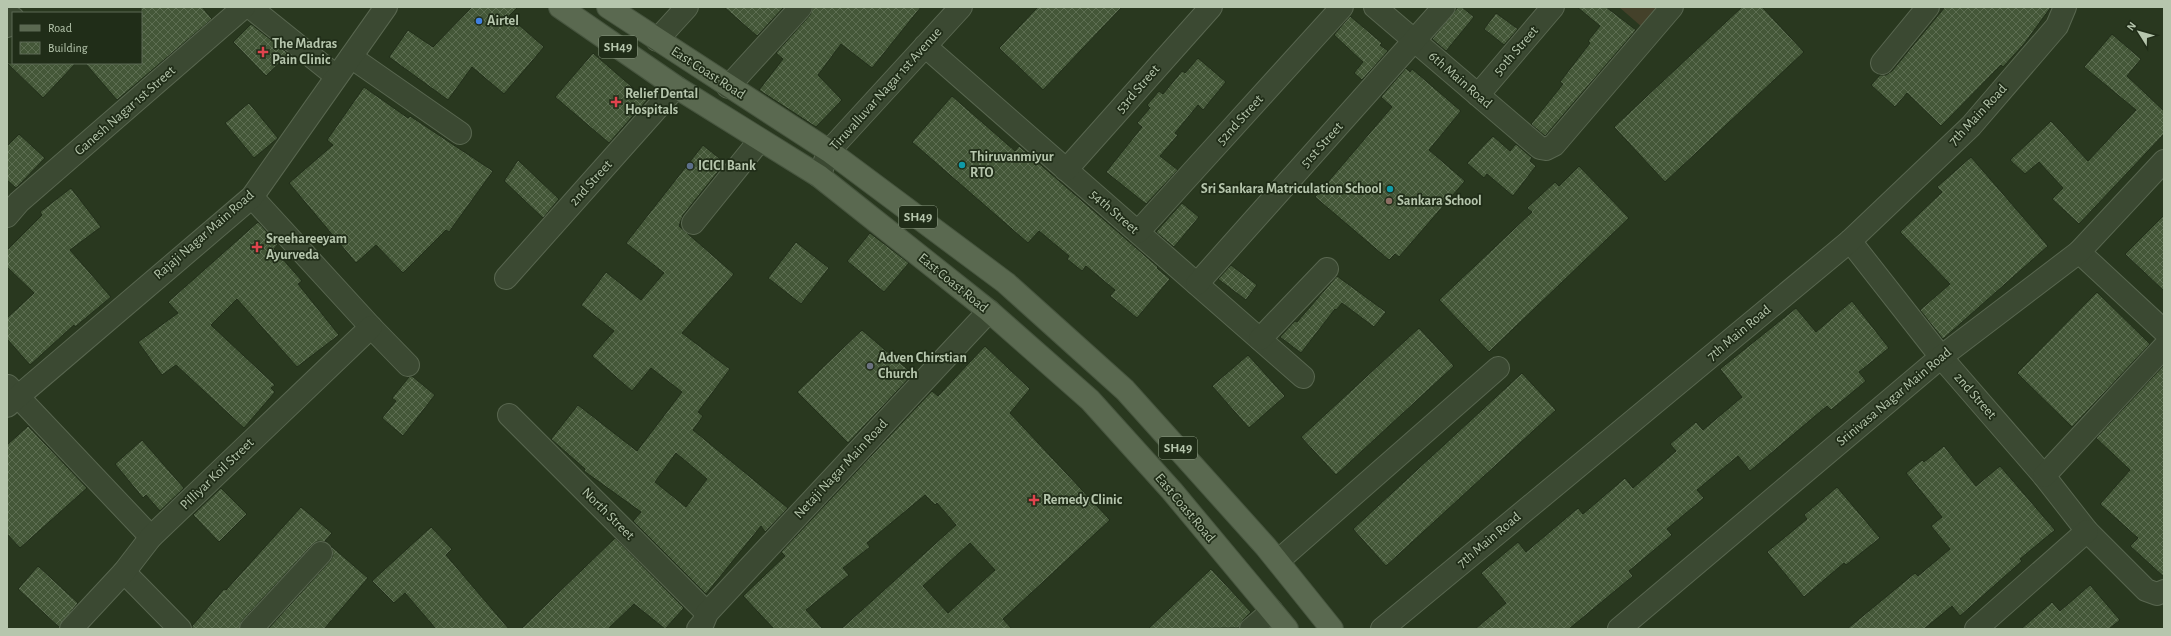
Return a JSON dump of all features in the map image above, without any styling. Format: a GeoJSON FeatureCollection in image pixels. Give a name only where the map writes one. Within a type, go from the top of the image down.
{"type":"FeatureCollection","features":[{"type":"Feature","properties":{"kind":"main road","name":"East Coast Road"},"geometry":{"type":"LineString","coordinates":[[560,7],[676,87],[818,176],[988,311],[1090,400],[1172,491],[1287,629]]}},
{"type":"Feature","properties":{"kind":"main road","name":"East Coast Road"},"geometry":{"type":"LineString","coordinates":[[608,7],[728,87],[829,151],[1006,283],[1110,374],[1278,561],[1332,629]]}},
{"type":"Feature","properties":{"kind":"street","name":"Ganesh Nagar 1st Street"},"geometry":{"type":"LineString","coordinates":[[11,203],[244,7]]}},
{"type":"Feature","properties":{"kind":"street"},"geometry":{"type":"LineString","coordinates":[[250,7],[336,76]]}},
{"type":"Feature","properties":{"kind":"street","name":"Rajaji Nagar Main Road"},"geometry":{"type":"LineString","coordinates":[[11,395],[252,197],[386,7]]}},
{"type":"Feature","properties":{"kind":"street"},"geometry":{"type":"LineString","coordinates":[[657,40],[687,7]]}},
{"type":"Feature","properties":{"kind":"street"},"geometry":{"type":"LineString","coordinates":[[728,87],[801,7]]}},
{"type":"Feature","properties":{"kind":"street","name":"Tiruvalluvar Nagar 1st Avenue"},"geometry":{"type":"LineString","coordinates":[[818,176],[829,151],[961,7]]}},
{"type":"Feature","properties":{"kind":"street","name":"53rd Street"},"geometry":{"type":"LineString","coordinates":[[1066,170],[1211,7]]}},
{"type":"Feature","properties":{"kind":"street","name":"52nd Street"},"geometry":{"type":"LineString","coordinates":[[1138,232],[1342,7]]}},
{"type":"Feature","properties":{"kind":"street","name":"6th Main Road"},"geometry":{"type":"LineString","coordinates":[[1375,7],[1540,148],[1546,149],[1554,145],[1672,7]]}},
{"type":"Feature","properties":{"kind":"street","name":"51st Street"},"geometry":{"type":"LineString","coordinates":[[1197,284],[1444,7]]}},
{"type":"Feature","properties":{"kind":"street","name":"50th Street"},"geometry":{"type":"LineString","coordinates":[[1478,95],[1553,7]]}},
{"type":"Feature","properties":{"kind":"street"},"geometry":{"type":"LineString","coordinates":[[1882,64],[1928,7]]}},
{"type":"Feature","properties":{"kind":"street","name":"7th Main Road"},"geometry":{"type":"LineString","coordinates":[[1382,629],[1850,241],[1971,126],[2057,26],[2065,7]]}},
{"type":"Feature","properties":{"kind":"street","name":"54th Street"},"geometry":{"type":"LineString","coordinates":[[925,46],[1303,377]]}},
{"type":"Feature","properties":{"kind":"street"},"geometry":{"type":"LineString","coordinates":[[351,57],[460,133]]}},
{"type":"Feature","properties":{"kind":"street","name":"2nd Street"},"geometry":{"type":"LineString","coordinates":[[506,278],[676,87]]}},
{"type":"Feature","properties":{"kind":"street"},"geometry":{"type":"LineString","coordinates":[[693,223],[760,140]]}},
{"type":"Feature","properties":{"kind":"street","name":"Srinivasa Nagar Main Road"},"geometry":{"type":"LineString","coordinates":[[1620,629],[1941,357],[2079,252],[2164,161]]}},
{"type":"Feature","properties":{"kind":"street"},"geometry":{"type":"LineString","coordinates":[[252,197],[371,327],[408,365]]}},
{"type":"Feature","properties":{"kind":"street","name":"2nd Street"},"geometry":{"type":"LineString","coordinates":[[1850,241],[1941,357],[2044,476],[2087,531],[2146,590],[2161,593]]}},
{"type":"Feature","properties":{"kind":"street"},"geometry":{"type":"LineString","coordinates":[[2079,252],[2164,331]]}},
{"type":"Feature","properties":{"kind":"street"},"geometry":{"type":"LineString","coordinates":[[1260,339],[1327,269]]}},
{"type":"Feature","properties":{"kind":"street","name":"Netaji Nagar Main Road"},"geometry":{"type":"LineString","coordinates":[[704,624],[988,311]]}},
{"type":"Feature","properties":{"kind":"street","name":"Pilliyar Koil Street"},"geometry":{"type":"LineString","coordinates":[[71,629],[124,572],[151,537],[371,327]]}},
{"type":"Feature","properties":{"kind":"street"},"geometry":{"type":"LineString","coordinates":[[2044,476],[2164,347]]}},
{"type":"Feature","properties":{"kind":"street"},"geometry":{"type":"LineString","coordinates":[[1278,561],[1498,368]]}},
{"type":"Feature","properties":{"kind":"street"},"geometry":{"type":"LineString","coordinates":[[11,395],[151,537]]}},
{"type":"Feature","properties":{"kind":"street","name":"North Street"},"geometry":{"type":"LineString","coordinates":[[509,415],[704,624]]}},
{"type":"Feature","properties":{"kind":"street"},"geometry":{"type":"LineString","coordinates":[[1976,629],[2087,531]]}},
{"type":"Feature","properties":{"kind":"street"},"geometry":{"type":"LineString","coordinates":[[251,629],[321,553]]}},
{"type":"Feature","properties":{"kind":"street"},"geometry":{"type":"LineString","coordinates":[[124,572],[180,629]]}},
{"type":"Feature","properties":{"kind":"street"},"geometry":{"type":"LineString","coordinates":[[1251,629],[1272,611]]}},
{"type":"Feature","properties":{"kind":"shaded area"},"geometry":{"type":"Polygon","coordinates":[[[1619,7],[1660,7],[1642,27],[1619,7]]]}},
{"type":"Feature","properties":{"kind":"building"},"geometry":{"type":"Polygon","coordinates":[[[141,7],[202,7],[212,19],[117,100],[86,64],[142,64],[141,7]]]}},
{"type":"Feature","properties":{"kind":"building"},"geometry":{"type":"Polygon","coordinates":[[[472,7],[518,7],[509,16],[544,47],[504,94],[472,67],[448,100],[389,57],[408,30],[433,47],[472,7]]]}},
{"type":"Feature","properties":{"kind":"building"},"geometry":{"type":"Polygon","coordinates":[[[724,7],[784,7],[757,36],[724,7]]]}},
{"type":"Feature","properties":{"kind":"building"},"geometry":{"type":"Polygon","coordinates":[[[813,7],[921,7],[872,68],[841,44],[818,75],[842,100],[816,127],[759,90],[783,59],[776,53],[810,15],[813,7]]]}},
{"type":"Feature","properties":{"kind":"building"},"geometry":{"type":"Polygon","coordinates":[[[1038,7],[1122,7],[1043,90],[999,48],[1038,7]]]}},
{"type":"Feature","properties":{"kind":"building"},"geometry":{"type":"Polygon","coordinates":[[[1458,7],[1462,7],[1474,17],[1446,51],[1432,39],[1458,7]]]}},
{"type":"Feature","properties":{"kind":"building"},"geometry":{"type":"Polygon","coordinates":[[[1577,7],[1606,7],[1636,30],[1545,136],[1531,124],[1563,84],[1560,82],[1590,43],[1588,41],[1600,26],[1577,7]]]}},
{"type":"Feature","properties":{"kind":"building"},"geometry":{"type":"Polygon","coordinates":[[[1742,7],[1762,7],[1804,52],[1665,182],[1614,127],[1742,7]]]}},
{"type":"Feature","properties":{"kind":"building"},"geometry":{"type":"Polygon","coordinates":[[[1945,7],[2051,7],[2024,44],[2003,67],[2001,65],[1941,126],[1907,93],[1895,107],[1871,85],[1880,75],[1886,75],[1892,71],[1945,7]]]}},
{"type":"Feature","properties":{"kind":"building"},"geometry":{"type":"Polygon","coordinates":[[[1496,13],[1518,29],[1504,45],[1484,29],[1496,13]]]}},
{"type":"Feature","properties":{"kind":"building"},"geometry":{"type":"Polygon","coordinates":[[[1350,16],[1382,43],[1380,45],[1388,51],[1362,80],[1354,73],[1363,62],[1334,35],[1350,16]]]}},
{"type":"Feature","properties":{"kind":"building"},"geometry":{"type":"Polygon","coordinates":[[[251,24],[289,54],[266,76],[233,42],[251,24]]]}},
{"type":"Feature","properties":{"kind":"building"},"geometry":{"type":"Polygon","coordinates":[[[2112,34],[2141,59],[2127,76],[2164,111],[2164,134],[2079,224],[2052,199],[2063,188],[2039,162],[2025,174],[2010,160],[2051,121],[2088,161],[2136,110],[2084,67],[2112,34]]]}},
{"type":"Feature","properties":{"kind":"building"},"geometry":{"type":"Polygon","coordinates":[[[593,53],[647,100],[609,143],[555,97],[593,53]]]}},
{"type":"Feature","properties":{"kind":"building"},"geometry":{"type":"Polygon","coordinates":[[[1198,58],[1226,82],[1203,110],[1198,105],[1175,133],[1178,135],[1160,156],[1178,170],[1146,204],[1106,172],[1142,127],[1137,123],[1150,108],[1147,105],[1159,91],[1163,94],[1182,71],[1185,73],[1198,58]]]}},
{"type":"Feature","properties":{"kind":"building"},"geometry":{"type":"Polygon","coordinates":[[[7,63],[75,64],[43,98],[7,63]]]}},
{"type":"Feature","properties":{"kind":"building","name":"Sri Sankara Matriculation School"},"geometry":{"type":"Polygon","coordinates":[[[1406,68],[1410,72],[1412,69],[1461,111],[1429,150],[1465,181],[1399,257],[1395,254],[1389,260],[1315,197],[1392,107],[1381,97],[1406,68]]]}},
{"type":"Feature","properties":{"kind":"building"},"geometry":{"type":"Polygon","coordinates":[[[364,87],[408,118],[410,116],[493,171],[449,232],[446,230],[403,273],[376,245],[356,263],[289,183],[333,145],[327,140],[364,87]]]}},
{"type":"Feature","properties":{"kind":"building"},"geometry":{"type":"Polygon","coordinates":[[[952,96],[1015,151],[1019,146],[1170,279],[1137,318],[1110,296],[1115,290],[1086,266],[1082,271],[1067,259],[1069,256],[1039,231],[1028,243],[912,142],[952,96]]]}},
{"type":"Feature","properties":{"kind":"building"},"geometry":{"type":"Polygon","coordinates":[[[249,103],[278,138],[254,158],[225,123],[249,103]]]}},
{"type":"Feature","properties":{"kind":"building"},"geometry":{"type":"Polygon","coordinates":[[[19,134],[45,158],[16,188],[7,180],[7,146],[19,134]]]}},
{"type":"Feature","properties":{"kind":"building"},"geometry":{"type":"Polygon","coordinates":[[[1493,136],[1510,151],[1516,144],[1532,158],[1530,161],[1536,166],[1513,196],[1487,174],[1484,178],[1467,163],[1493,136]]]}},
{"type":"Feature","properties":{"kind":"building"},"geometry":{"type":"Polygon","coordinates":[[[703,145],[725,163],[683,215],[679,226],[734,274],[682,333],[730,369],[698,412],[703,416],[693,430],[788,508],[765,532],[761,526],[706,594],[633,521],[641,512],[584,471],[585,469],[551,439],[578,405],[637,451],[682,392],[651,368],[632,391],[592,356],[614,331],[581,305],[606,272],[641,300],[664,273],[626,243],[703,145]],[[676,453],[655,482],[686,507],[707,479],[676,453]]]}},
{"type":"Feature","properties":{"kind":"building"},"geometry":{"type":"Polygon","coordinates":[[[1971,157],[2048,246],[1943,339],[1920,310],[1950,284],[1900,232],[1942,192],[1937,187],[1971,157]]]}},
{"type":"Feature","properties":{"kind":"building"},"geometry":{"type":"Polygon","coordinates":[[[518,160],[559,199],[543,218],[504,181],[518,160]]]}},
{"type":"Feature","properties":{"kind":"building"},"geometry":{"type":"Polygon","coordinates":[[[1579,166],[1629,218],[1489,352],[1439,300],[1532,212],[1527,208],[1555,182],[1559,186],[1579,166]]]}},
{"type":"Feature","properties":{"kind":"building"},"geometry":{"type":"Polygon","coordinates":[[[71,188],[101,227],[70,250],[111,297],[75,327],[74,325],[30,365],[7,339],[7,318],[34,293],[7,267],[7,250],[42,215],[40,212],[71,188]]]}},
{"type":"Feature","properties":{"kind":"building"},"geometry":{"type":"Polygon","coordinates":[[[1182,203],[1199,217],[1174,247],[1156,232],[1182,203]]]}},
{"type":"Feature","properties":{"kind":"building"},"geometry":{"type":"Polygon","coordinates":[[[2164,215],[2164,291],[2125,254],[2164,215]]]}},
{"type":"Feature","properties":{"kind":"building"},"geometry":{"type":"Polygon","coordinates":[[[258,222],[278,244],[274,249],[302,281],[298,284],[339,335],[297,367],[237,299],[211,325],[275,385],[271,388],[275,392],[244,428],[176,365],[162,375],[138,342],[178,313],[168,302],[258,222]]]}},
{"type":"Feature","properties":{"kind":"building"},"geometry":{"type":"Polygon","coordinates":[[[870,233],[909,263],[884,292],[847,261],[870,233]]]}},
{"type":"Feature","properties":{"kind":"building"},"geometry":{"type":"Polygon","coordinates":[[[796,242],[829,268],[801,304],[768,278],[796,242]]]}},
{"type":"Feature","properties":{"kind":"building"},"geometry":{"type":"Polygon","coordinates":[[[1231,265],[1257,285],[1246,300],[1218,279],[1231,265]]]}},
{"type":"Feature","properties":{"kind":"building"},"geometry":{"type":"Polygon","coordinates":[[[1337,276],[1386,312],[1374,327],[1342,303],[1336,310],[1335,309],[1301,353],[1280,337],[1295,321],[1297,322],[1337,276]]]}},
{"type":"Feature","properties":{"kind":"building"},"geometry":{"type":"Polygon","coordinates":[[[2097,292],[2150,344],[2072,427],[2017,373],[2097,292]]]}},
{"type":"Feature","properties":{"kind":"building"},"geometry":{"type":"Polygon","coordinates":[[[1852,301],[1889,348],[1859,372],[1866,381],[1831,410],[1827,406],[1750,471],[1738,456],[1697,490],[1704,498],[1667,529],[1672,535],[1629,571],[1633,576],[1569,629],[1475,629],[1506,603],[1481,573],[1518,542],[1526,552],[1578,508],[1583,514],[1625,478],[1633,488],[1676,451],[1670,444],[1696,422],[1703,430],[1742,397],[1720,369],[1796,308],[1816,332],[1852,301]]]}},
{"type":"Feature","properties":{"kind":"building"},"geometry":{"type":"Polygon","coordinates":[[[1419,328],[1454,366],[1336,475],[1301,437],[1419,328]]]}},
{"type":"Feature","properties":{"kind":"building"},"geometry":{"type":"Polygon","coordinates":[[[862,330],[913,374],[848,443],[797,392],[862,330]]]}},
{"type":"Feature","properties":{"kind":"building"},"geometry":{"type":"Polygon","coordinates":[[[985,346],[1030,389],[1010,413],[1110,520],[1003,619],[1012,629],[841,629],[956,525],[937,503],[935,505],[925,495],[867,543],[870,547],[843,568],[849,575],[806,610],[823,629],[774,629],[743,596],[785,556],[781,552],[932,391],[938,396],[985,346]],[[970,543],[923,586],[948,613],[995,570],[970,543]]]}},
{"type":"Feature","properties":{"kind":"building"},"geometry":{"type":"Polygon","coordinates":[[[1248,355],[1285,396],[1249,428],[1212,386],[1248,355]]]}},
{"type":"Feature","properties":{"kind":"building"},"geometry":{"type":"Polygon","coordinates":[[[2164,365],[2164,577],[2130,546],[2138,538],[2100,504],[2130,470],[2096,438],[2164,365]]]}},
{"type":"Feature","properties":{"kind":"building"},"geometry":{"type":"Polygon","coordinates":[[[1522,373],[1556,410],[1386,566],[1353,529],[1522,373]]]}},
{"type":"Feature","properties":{"kind":"building"},"geometry":{"type":"Polygon","coordinates":[[[412,376],[435,395],[403,436],[382,418],[396,401],[392,398],[409,377],[412,376]]]}},
{"type":"Feature","properties":{"kind":"building"},"geometry":{"type":"Polygon","coordinates":[[[28,426],[87,488],[20,548],[7,534],[7,445],[28,426]]]}},
{"type":"Feature","properties":{"kind":"building"},"geometry":{"type":"Polygon","coordinates":[[[142,440],[184,488],[160,511],[146,495],[143,498],[115,464],[142,440]]]}},
{"type":"Feature","properties":{"kind":"building"},"geometry":{"type":"Polygon","coordinates":[[[1944,446],[1976,486],[2000,466],[2055,530],[2020,559],[2022,561],[1960,616],[1952,606],[1924,629],[1847,629],[1915,573],[1918,576],[1950,549],[1931,526],[1942,517],[1906,473],[1922,460],[1924,462],[1944,446]]]}},
{"type":"Feature","properties":{"kind":"building"},"geometry":{"type":"Polygon","coordinates":[[[1837,487],[1880,538],[1846,565],[1844,563],[1804,597],[1767,552],[1807,519],[1804,515],[1837,487]]]}},
{"type":"Feature","properties":{"kind":"building"},"geometry":{"type":"Polygon","coordinates":[[[221,488],[247,514],[219,542],[193,515],[221,488]]]}},
{"type":"Feature","properties":{"kind":"building"},"geometry":{"type":"Polygon","coordinates":[[[301,507],[332,533],[325,541],[327,542],[318,541],[312,545],[242,621],[239,629],[192,629],[192,626],[224,589],[226,590],[301,507]]]}},
{"type":"Feature","properties":{"kind":"building"},"geometry":{"type":"Polygon","coordinates":[[[431,527],[452,549],[446,555],[509,629],[436,629],[405,593],[394,603],[372,581],[431,527]]]}},
{"type":"Feature","properties":{"kind":"building"},"geometry":{"type":"Polygon","coordinates":[[[615,538],[684,608],[665,629],[634,604],[608,629],[521,629],[615,538]]]}},
{"type":"Feature","properties":{"kind":"building"},"geometry":{"type":"Polygon","coordinates":[[[331,546],[368,578],[324,629],[268,629],[330,561],[333,555],[331,546]]]}},
{"type":"Feature","properties":{"kind":"building"},"geometry":{"type":"Polygon","coordinates":[[[38,566],[78,603],[59,627],[18,589],[38,566]]]}},
{"type":"Feature","properties":{"kind":"building"},"geometry":{"type":"Polygon","coordinates":[[[1211,569],[1251,612],[1243,620],[1239,628],[1148,629],[1211,569]]]}},
{"type":"Feature","properties":{"kind":"building"},"geometry":{"type":"Polygon","coordinates":[[[2090,585],[2120,620],[2109,629],[2021,629],[2052,602],[2060,611],[2090,585]]]}},
{"type":"Feature","properties":{"kind":"place","name":"Airtel"},"geometry":{"type":"Point","coordinates":[479,21]}},
{"type":"Feature","properties":{"kind":"place","name":"The Madras Pain Clinic"},"geometry":{"type":"Point","coordinates":[263,52]}},
{"type":"Feature","properties":{"kind":"place","name":"Relief Dental Hospitals"},"geometry":{"type":"Point","coordinates":[616,102]}},
{"type":"Feature","properties":{"kind":"place","name":"Thiruvanmiyur RTO"},"geometry":{"type":"Point","coordinates":[962,165]}},
{"type":"Feature","properties":{"kind":"place","name":"ICICI Bank"},"geometry":{"type":"Point","coordinates":[690,166]}},
{"type":"Feature","properties":{"kind":"place","name":"Sri Sankara Matriculation School"},"geometry":{"type":"Point","coordinates":[1390,189]}},
{"type":"Feature","properties":{"kind":"place","name":"Sankara School"},"geometry":{"type":"Point","coordinates":[1389,201]}},
{"type":"Feature","properties":{"kind":"place","name":"Sreehareeyam Ayurveda"},"geometry":{"type":"Point","coordinates":[257,247]}},
{"type":"Feature","properties":{"kind":"place","name":"Adven Chirstian Church"},"geometry":{"type":"Point","coordinates":[870,366]}},
{"type":"Feature","properties":{"kind":"place","name":"Remedy Clinic"},"geometry":{"type":"Point","coordinates":[1034,500]}}]}
